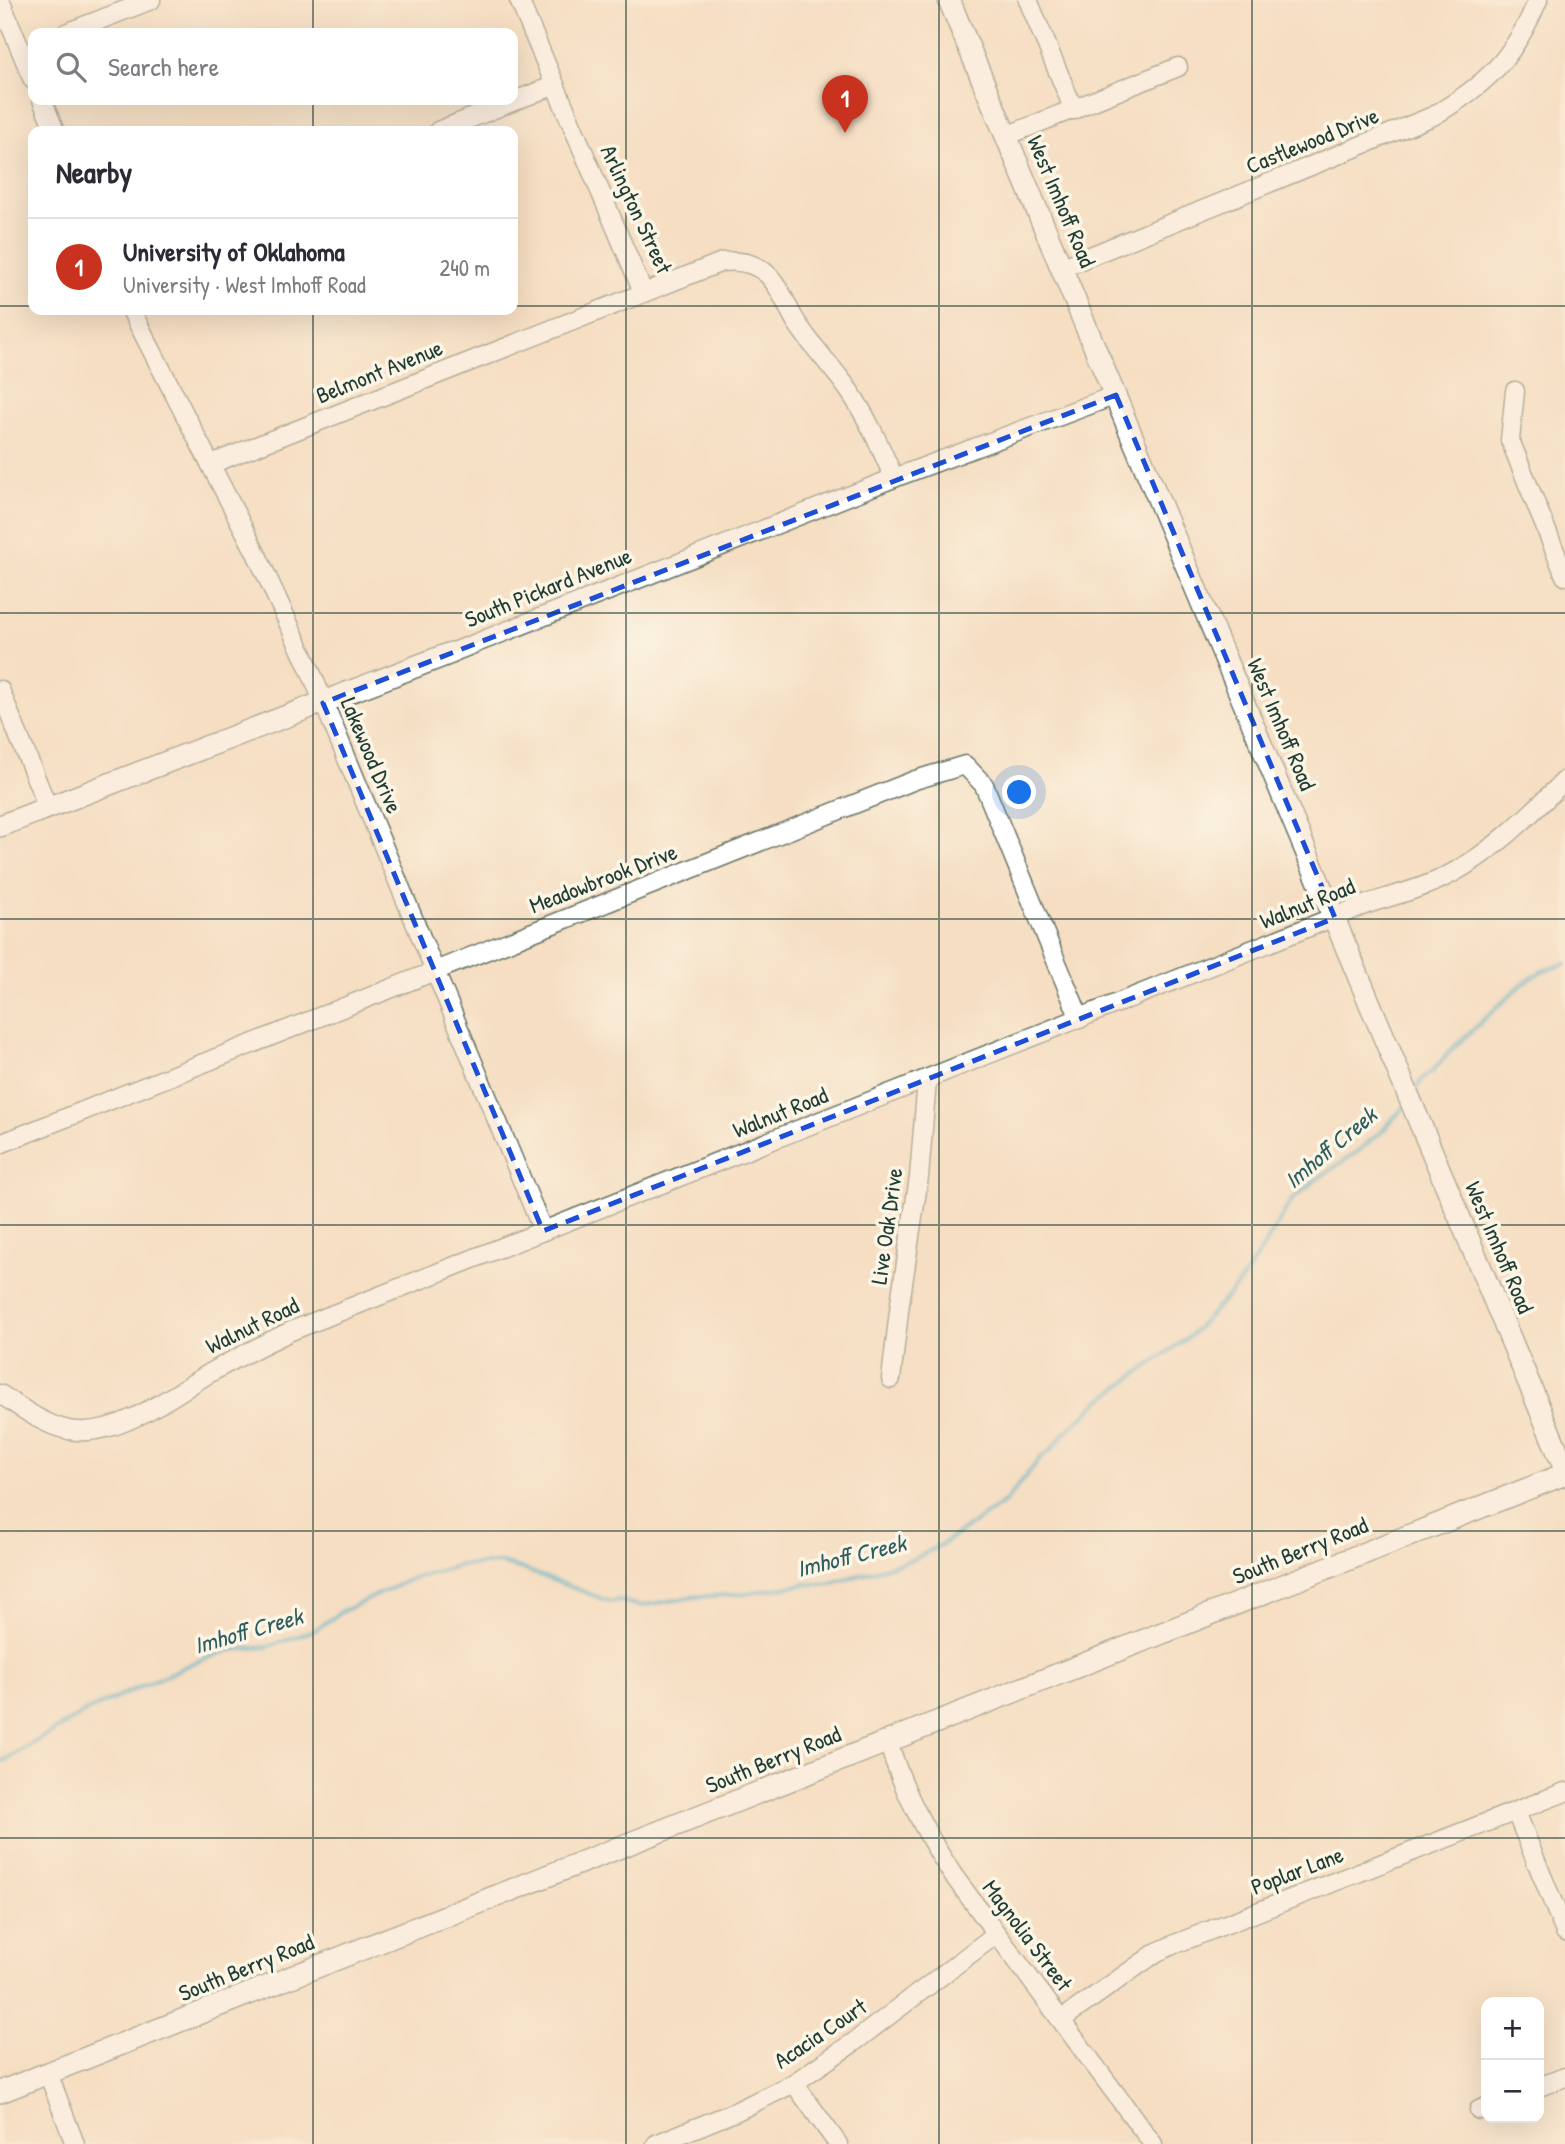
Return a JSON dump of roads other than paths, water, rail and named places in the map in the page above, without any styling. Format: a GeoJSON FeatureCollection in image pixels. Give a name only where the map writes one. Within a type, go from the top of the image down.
{"type":"FeatureCollection","features":[{"type":"Feature","properties":{"kind":"street"},"geometry":{"type":"LineString","coordinates":[[0,0],[27,48]]}},
{"type":"Feature","properties":{"kind":"street"},"geometry":{"type":"LineString","coordinates":[[79,28],[150,0]]}},
{"type":"Feature","properties":{"kind":"street","name":"Arlington Street"},"geometry":{"type":"LineString","coordinates":[[519,0],[643,292],[722,262],[751,264],[768,274],[806,336],[851,393],[894,478]]}},
{"type":"Feature","properties":{"kind":"street","name":"West Imhoff Road"},"geometry":{"type":"LineString","coordinates":[[949,0],[1565,1471]]}},
{"type":"Feature","properties":{"kind":"street"},"geometry":{"type":"LineString","coordinates":[[1028,0],[1074,110]]}},
{"type":"Feature","properties":{"kind":"street","name":"Castlewood Drive"},"geometry":{"type":"LineString","coordinates":[[1061,268],[1433,116],[1469,94],[1488,78],[1528,26],[1538,0]]}},
{"type":"Feature","properties":{"kind":"street"},"geometry":{"type":"LineString","coordinates":[[1006,136],[1178,67]]}},
{"type":"Feature","properties":{"kind":"street"},"geometry":{"type":"LineString","coordinates":[[518,100],[555,85]]}},
{"type":"Feature","properties":{"kind":"street"},"geometry":{"type":"LineString","coordinates":[[44,105],[53,126]]}},
{"type":"Feature","properties":{"kind":"street"},"geometry":{"type":"LineString","coordinates":[[451,126],[504,105]]}},
{"type":"Feature","properties":{"kind":"street","name":"Belmont Avenue"},"geometry":{"type":"LineString","coordinates":[[211,464],[643,292]]}},
{"type":"Feature","properties":{"kind":"street","name":"Lakewood Drive"},"geometry":{"type":"LineString","coordinates":[[133,315],[257,555],[436,970],[543,1231]]}},
{"type":"Feature","properties":{"kind":"street"},"geometry":{"type":"LineString","coordinates":[[1515,391],[1510,440],[1565,576]]}},
{"type":"Feature","properties":{"kind":"street","name":"South Pickard Avenue"},"geometry":{"type":"LineString","coordinates":[[0,826],[323,703],[894,478],[1115,395]]}},
{"type":"Feature","properties":{"kind":"street"},"geometry":{"type":"LineString","coordinates":[[0,690],[48,808]]}},
{"type":"Feature","properties":{"kind":"street","name":"Meadowbrook Drive"},"geometry":{"type":"LineString","coordinates":[[0,1144],[915,780],[965,765],[984,785],[1080,1018]]}},
{"type":"Feature","properties":{"kind":"street","name":"Walnut Road"},"geometry":{"type":"LineString","coordinates":[[0,1394],[60,1428],[77,1431],[107,1427],[148,1410],[239,1356],[291,1331],[1080,1018],[1435,881],[1468,863],[1515,829],[1565,780]]}},
{"type":"Feature","properties":{"kind":"street","name":"Live Oak Drive"},"geometry":{"type":"LineString","coordinates":[[891,1379],[919,1177],[927,1080]]}},
{"type":"Feature","properties":{"kind":"street","name":"South Berry Road"},"geometry":{"type":"LineString","coordinates":[[0,2092],[888,1742],[1565,1471]]}},
{"type":"Feature","properties":{"kind":"street","name":"Magnolia Street"},"geometry":{"type":"LineString","coordinates":[[888,1742],[898,1772],[929,1839],[995,1935],[1153,2144]]}},
{"type":"Feature","properties":{"kind":"street","name":"Poplar Lane"},"geometry":{"type":"LineString","coordinates":[[1061,2021],[1157,1952],[1565,1792]]}},
{"type":"Feature","properties":{"kind":"street"},"geometry":{"type":"LineString","coordinates":[[1516,1812],[1565,1932]]}},
{"type":"Feature","properties":{"kind":"street","name":"Acacia Court"},"geometry":{"type":"LineString","coordinates":[[656,2144],[737,2111],[794,2083],[865,2034],[995,1935]]}},
{"type":"Feature","properties":{"kind":"street"},"geometry":{"type":"LineString","coordinates":[[48,2073],[75,2144]]}},
{"type":"Feature","properties":{"kind":"street"},"geometry":{"type":"LineString","coordinates":[[1544,2085],[1565,2077]]}},
{"type":"Feature","properties":{"kind":"street"},"geometry":{"type":"LineString","coordinates":[[794,2083],[838,2144]]}},
{"type":"Feature","properties":{"kind":"waterway","name":"Imhoff Creek"},"geometry":{"type":"LineString","coordinates":[[1414,1092],[1423,1078],[1522,984],[1542,971],[1565,964]]}},
{"type":"Feature","properties":{"kind":"waterway","name":"Imhoff Creek"},"geometry":{"type":"LineString","coordinates":[[0,1763],[87,1711],[193,1663],[230,1650],[267,1647],[315,1630],[341,1612],[411,1579],[461,1565],[499,1563],[520,1568],[611,1602],[618,1600],[640,1606],[693,1597],[829,1584],[914,1559],[944,1543],[1006,1501],[1041,1457],[1098,1402],[1190,1336],[1238,1285],[1291,1201],[1314,1181],[1357,1152],[1382,1131],[1405,1106]]}},
{"type":"Feature","properties":{"kind":"place","name":"University of Oklahoma"},"geometry":{"type":"Point","coordinates":[845,133]}}]}
